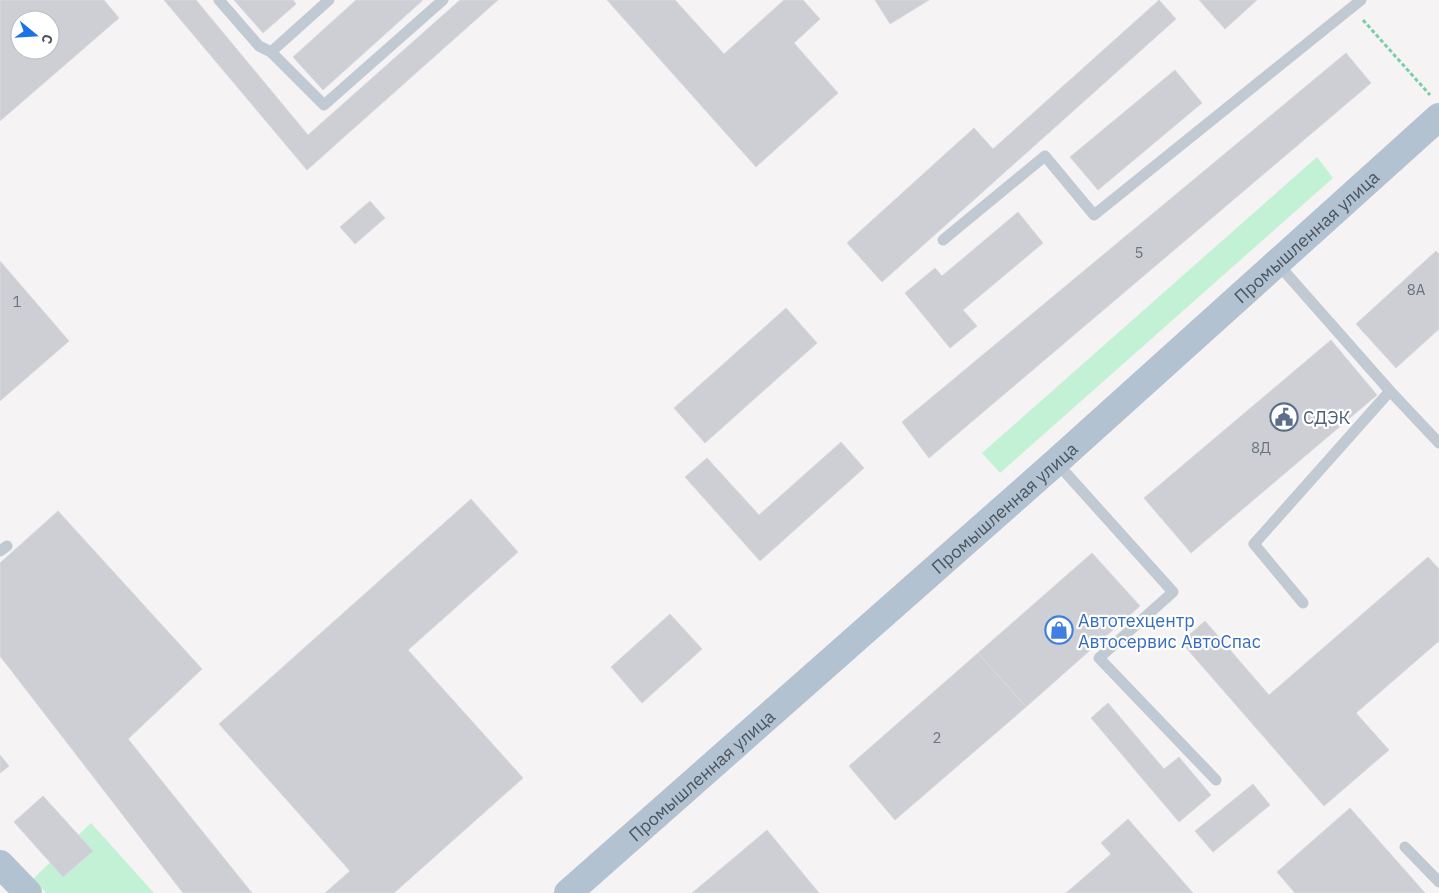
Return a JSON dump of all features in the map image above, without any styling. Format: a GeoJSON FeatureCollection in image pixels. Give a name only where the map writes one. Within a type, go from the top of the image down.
{"type":"FeatureCollection","features":[{"type":"Feature","properties":{"kind":"main road","name":"Промышленная улица"},"geometry":{"type":"LineString","coordinates":[[568,893],[1056,462],[1277,263],[1436,108]]}},
{"type":"Feature","properties":{"kind":"main road"},"geometry":{"type":"LineString","coordinates":[[0,864],[28,893]]}},
{"type":"Feature","properties":{"kind":"lane"},"geometry":{"type":"LineString","coordinates":[[219,0],[259,46],[271,52],[324,105],[443,0]]}},
{"type":"Feature","properties":{"kind":"lane"},"geometry":{"type":"LineString","coordinates":[[271,52],[315,4],[329,0]]}},
{"type":"Feature","properties":{"kind":"lane"},"geometry":{"type":"LineString","coordinates":[[943,240],[1045,156],[1094,215],[1356,4]]}},
{"type":"Feature","properties":{"kind":"lane"},"geometry":{"type":"LineString","coordinates":[[1277,263],[1390,391],[1439,443]]}},
{"type":"Feature","properties":{"kind":"lane"},"geometry":{"type":"LineString","coordinates":[[1303,603],[1254,544],[1390,391]]}},
{"type":"Feature","properties":{"kind":"lane"},"geometry":{"type":"LineString","coordinates":[[1056,462],[1173,592],[1099,658],[1216,780]]}},
{"type":"Feature","properties":{"kind":"lane"},"geometry":{"type":"LineString","coordinates":[[1405,847],[1439,882]]}},
{"type":"Feature","properties":{"kind":"path"},"geometry":{"type":"LineString","coordinates":[[1356,4],[1436,108]]}},
{"type":"Feature","properties":{"kind":"green space"},"geometry":{"type":"Polygon","coordinates":[[[1317,157],[1333,178],[1000,473],[982,453],[1317,157]]]}},
{"type":"Feature","properties":{"kind":"green space"},"geometry":{"type":"Polygon","coordinates":[[[91,823],[154,893],[46,893],[33,879],[91,823]]]}},
{"type":"Feature","properties":{"kind":"building"},"geometry":{"type":"Polygon","coordinates":[[[0,0],[104,0],[119,18],[0,121],[0,0]]]}},
{"type":"Feature","properties":{"kind":"building"},"geometry":{"type":"Polygon","coordinates":[[[164,0],[196,0],[308,135],[460,0],[498,0],[307,170],[164,0]]]}},
{"type":"Feature","properties":{"kind":"building"},"geometry":{"type":"Polygon","coordinates":[[[234,0],[293,0],[296,4],[263,33],[234,0]]]}},
{"type":"Feature","properties":{"kind":"building"},"geometry":{"type":"Polygon","coordinates":[[[356,0],[423,0],[323,90],[293,57],[356,0]]]}},
{"type":"Feature","properties":{"kind":"building"},"geometry":{"type":"Polygon","coordinates":[[[607,0],[675,0],[724,54],[784,0],[803,0],[820,19],[794,43],[838,93],[756,167],[607,0]]]}},
{"type":"Feature","properties":{"kind":"building"},"geometry":{"type":"Polygon","coordinates":[[[875,0],[929,0],[890,24],[875,0]]]}},
{"type":"Feature","properties":{"kind":"building"},"geometry":{"type":"Polygon","coordinates":[[[1159,0],[1176,19],[882,282],[847,243],[974,128],[993,149],[1159,0]]]}},
{"type":"Feature","properties":{"kind":"building"},"geometry":{"type":"Polygon","coordinates":[[[1199,0],[1257,0],[1225,29],[1199,0]]]}},
{"type":"Feature","properties":{"kind":"building"},"geometry":{"type":"Polygon","coordinates":[[[1346,53],[1371,83],[929,458],[902,422],[1346,53]]]}},
{"type":"Feature","properties":{"kind":"building"},"geometry":{"type":"Polygon","coordinates":[[[1175,70],[1202,103],[1098,190],[1070,157],[1175,70]]]}},
{"type":"Feature","properties":{"kind":"building"},"geometry":{"type":"Polygon","coordinates":[[[370,201],[385,218],[355,244],[340,227],[370,201]]]}},
{"type":"Feature","properties":{"kind":"building"},"geometry":{"type":"Polygon","coordinates":[[[1018,212],[1043,243],[963,310],[977,326],[950,348],[905,293],[935,268],[942,276],[1018,212]]]}},
{"type":"Feature","properties":{"kind":"building"},"geometry":{"type":"Polygon","coordinates":[[[1436,251],[1439,254],[1439,329],[1396,368],[1356,324],[1436,251]]]}},
{"type":"Feature","properties":{"kind":"building"},"geometry":{"type":"Polygon","coordinates":[[[0,261],[69,341],[0,401],[0,261]]]}},
{"type":"Feature","properties":{"kind":"building"},"geometry":{"type":"Polygon","coordinates":[[[786,308],[817,343],[705,443],[674,408],[786,308]]]}},
{"type":"Feature","properties":{"kind":"building"},"geometry":{"type":"Polygon","coordinates":[[[1331,340],[1377,395],[1191,553],[1144,498],[1331,340]]]}},
{"type":"Feature","properties":{"kind":"building"},"geometry":{"type":"Polygon","coordinates":[[[841,442],[864,468],[760,561],[685,477],[707,458],[759,515],[841,442]]]}},
{"type":"Feature","properties":{"kind":"building"},"geometry":{"type":"Polygon","coordinates":[[[471,499],[518,552],[408,650],[523,778],[394,893],[325,893],[350,871],[219,724],[471,499]]]}},
{"type":"Feature","properties":{"kind":"building"},"geometry":{"type":"Polygon","coordinates":[[[58,511],[202,669],[128,739],[252,893],[183,893],[0,656],[0,563],[58,511]]]}},
{"type":"Feature","properties":{"kind":"building"},"geometry":{"type":"Polygon","coordinates":[[[1092,553],[1140,606],[1026,707],[978,653],[1092,553]]]}},
{"type":"Feature","properties":{"kind":"building"},"geometry":{"type":"Polygon","coordinates":[[[1428,557],[1439,569],[1439,641],[1356,713],[1389,750],[1324,806],[1181,642],[1205,621],[1269,695],[1428,557]]]}},
{"type":"Feature","properties":{"kind":"building"},"geometry":{"type":"Polygon","coordinates":[[[670,614],[702,649],[642,703],[611,667],[670,614]]]}},
{"type":"Feature","properties":{"kind":"building"},"geometry":{"type":"Polygon","coordinates":[[[978,653],[1026,707],[895,820],[849,766],[978,653]]]}},
{"type":"Feature","properties":{"kind":"building"},"geometry":{"type":"Polygon","coordinates":[[[1108,703],[1164,769],[1179,757],[1211,795],[1179,822],[1091,718],[1108,703]]]}},
{"type":"Feature","properties":{"kind":"building"},"geometry":{"type":"Polygon","coordinates":[[[0,755],[9,766],[0,773],[0,755]]]}},
{"type":"Feature","properties":{"kind":"building"},"geometry":{"type":"Polygon","coordinates":[[[1253,784],[1270,805],[1213,852],[1195,831],[1253,784]]]}},
{"type":"Feature","properties":{"kind":"building"},"geometry":{"type":"Polygon","coordinates":[[[43,796],[93,851],[63,877],[14,822],[43,796]]]}},
{"type":"Feature","properties":{"kind":"building"},"geometry":{"type":"Polygon","coordinates":[[[1350,808],[1425,893],[1295,893],[1277,872],[1350,808]]]}},
{"type":"Feature","properties":{"kind":"building"},"geometry":{"type":"Polygon","coordinates":[[[1128,819],[1193,893],[1066,893],[1111,854],[1101,843],[1128,819]]]}},
{"type":"Feature","properties":{"kind":"building"},"geometry":{"type":"Polygon","coordinates":[[[767,830],[819,893],[692,893],[767,830]]]}},
{"type":"Feature","properties":{"kind":"place","name":"СДЭК"},"geometry":{"type":"Point","coordinates":[1284,417]}},
{"type":"Feature","properties":{"kind":"place","name":"Автотехцентр Автосервис АвтоСпас"},"geometry":{"type":"Point","coordinates":[1059,630]}}]}
